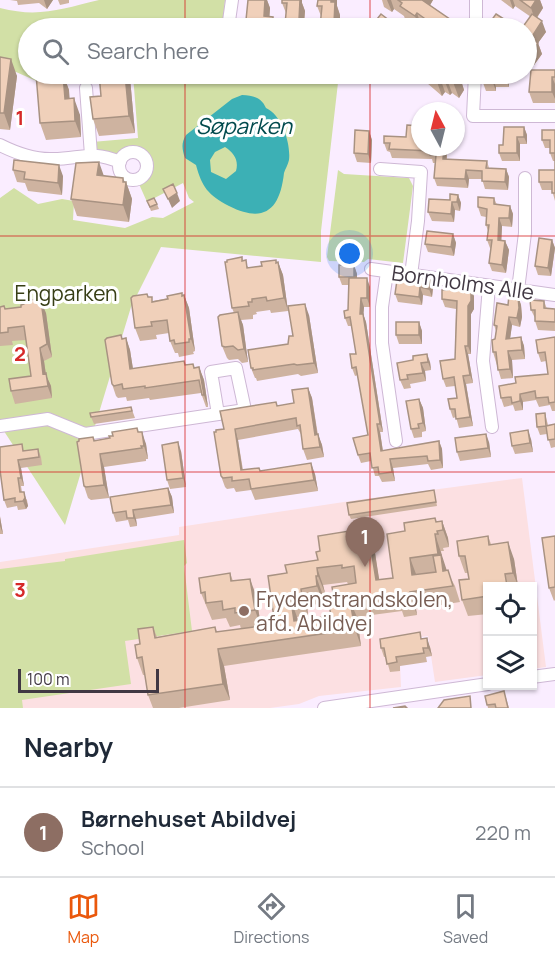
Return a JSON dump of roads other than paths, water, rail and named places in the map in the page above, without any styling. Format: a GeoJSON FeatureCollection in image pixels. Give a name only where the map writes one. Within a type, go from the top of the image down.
{"type":"FeatureCollection","features":[{"type":"Feature","properties":{"kind":"street"},"geometry":{"type":"LineString","coordinates":[[229,18],[232,0]]}},
{"type":"Feature","properties":{"kind":"street"},"geometry":{"type":"LineString","coordinates":[[476,18],[477,0]]}},
{"type":"Feature","properties":{"kind":"street"},"geometry":{"type":"LineString","coordinates":[[475,84],[473,116],[555,116]]}},
{"type":"Feature","properties":{"kind":"street"},"geometry":{"type":"LineString","coordinates":[[86,88],[91,155]]}},
{"type":"Feature","properties":{"kind":"street"},"geometry":{"type":"LineString","coordinates":[[0,145],[23,155],[51,160],[91,155],[104,156],[120,162]]}},
{"type":"Feature","properties":{"kind":"street"},"geometry":{"type":"LineString","coordinates":[[380,169],[420,172],[418,222],[411,275]]}},
{"type":"Feature","properties":{"kind":"street"},"geometry":{"type":"LineString","coordinates":[[518,290],[525,233],[525,178]]}},
{"type":"Feature","properties":{"kind":"street","name":"Bornholms Alle"},"geometry":{"type":"LineString","coordinates":[[370,270],[555,295]]}},
{"type":"Feature","properties":{"kind":"street"},"geometry":{"type":"LineString","coordinates":[[387,272],[382,308],[382,343],[396,441]]}},
{"type":"Feature","properties":{"kind":"street"},"geometry":{"type":"LineString","coordinates":[[489,286],[483,361],[492,427]]}},
{"type":"Feature","properties":{"kind":"street"},"geometry":{"type":"LineString","coordinates":[[0,426],[48,419],[86,434],[218,414]]}},
{"type":"Feature","properties":{"kind":"street"},"geometry":{"type":"LineString","coordinates":[[537,676],[555,674]]}},
{"type":"Feature","properties":{"kind":"street"},"geometry":{"type":"LineString","coordinates":[[324,708],[483,685]]}},
{"type":"Feature","properties":{"kind":"water","name":"Søparken"},"geometry":{"type":"Polygon","coordinates":[[[242,95],[259,99],[277,117],[287,138],[289,160],[279,196],[269,210],[261,213],[252,214],[242,211],[216,198],[207,190],[196,165],[185,158],[183,152],[186,135],[232,99],[242,95]],[[225,147],[215,152],[210,160],[211,172],[226,179],[236,171],[237,163],[233,154],[225,147]]]}},
{"type":"Feature","properties":{"kind":"place","name":"Børnehuset Abildvej"},"geometry":{"type":"Point","coordinates":[365,567]}},
{"type":"Feature","properties":{"kind":"place","name":"Frydenstrandskolen, afd. Abildvej"},"geometry":{"type":"Point","coordinates":[244,611]}},
{"type":"Feature","properties":{"kind":"park label","name":"Engparken"},"geometry":{"type":"Point","coordinates":[66,293]}}]}
